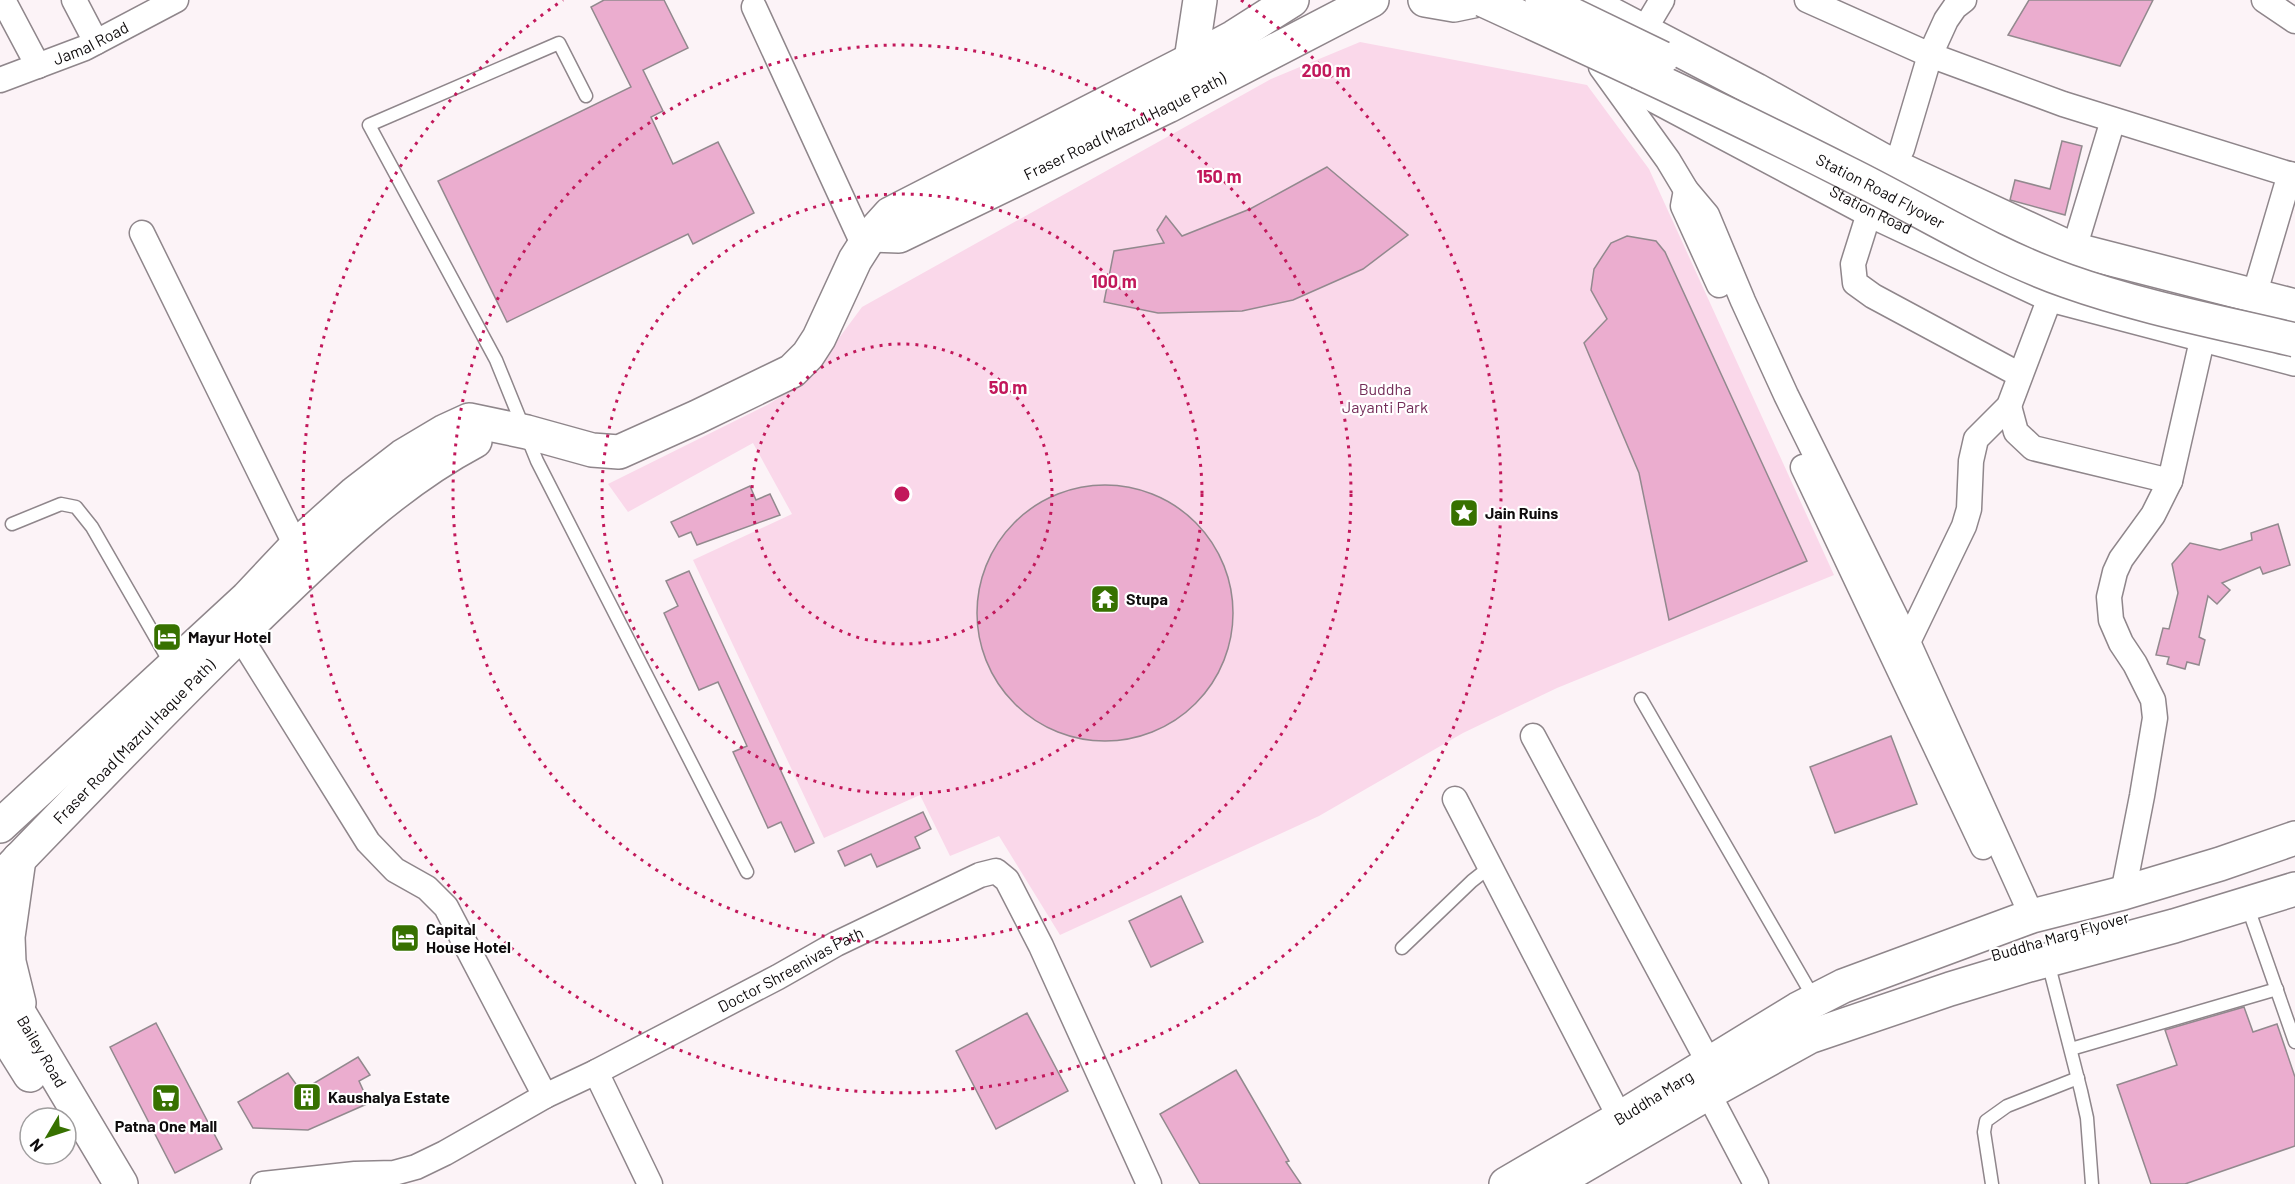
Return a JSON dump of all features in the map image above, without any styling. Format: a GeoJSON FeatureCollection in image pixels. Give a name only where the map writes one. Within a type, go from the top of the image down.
{"type":"FeatureCollection","features":[{"type":"Feature","properties":{"kind":"main road"},"geometry":{"type":"LineString","coordinates":[[1191,60],[1200,0]]}},
{"type":"Feature","properties":{"kind":"main road","name":"Fraser Road (Mazrul Haque Path)"},"geometry":{"type":"LineString","coordinates":[[0,826],[247,598],[296,546],[355,493],[403,456],[445,431],[469,420],[527,432],[592,450],[619,452],[792,370],[808,355],[819,338],[855,260],[890,214],[1191,60],[1234,37],[1292,0]]}},
{"type":"Feature","properties":{"kind":"main road","name":"Fraser Road (Mazrul Haque Path)"},"geometry":{"type":"LineString","coordinates":[[868,240],[898,236],[1168,106],[1372,0]]}},
{"type":"Feature","properties":{"kind":"main road"},"geometry":{"type":"LineString","coordinates":[[1425,0],[1454,5],[1478,0]]}},
{"type":"Feature","properties":{"kind":"main road","name":"Station Road Flyover"},"geometry":{"type":"LineString","coordinates":[[1483,0],[1626,65],[1837,168],[1976,242],[2067,281],[2168,310],[2295,340]]}},
{"type":"Feature","properties":{"kind":"main road","name":"Station Road"},"geometry":{"type":"LineString","coordinates":[[1513,0],[1601,68],[1870,210],[2051,295],[2295,359]]}},
{"type":"Feature","properties":{"kind":"main road","name":"Station Road Flyover"},"geometry":{"type":"LineString","coordinates":[[1542,0],[1773,114],[2013,240],[2062,260],[2104,273],[2295,322]]}},
{"type":"Feature","properties":{"kind":"main road"},"geometry":{"type":"LineString","coordinates":[[1584,0],[1756,90],[1893,166],[2072,249],[2295,306]]}},
{"type":"Feature","properties":{"kind":"main road","name":"Fraser Road (Mazrul Haque Path)"},"geometry":{"type":"LineString","coordinates":[[9,869],[239,635],[358,523],[444,458],[478,439],[489,424]]}},
{"type":"Feature","properties":{"kind":"main road"},"geometry":{"type":"LineString","coordinates":[[1819,1013],[1843,986],[2025,918],[2123,893],[2220,864],[2295,838]]}},
{"type":"Feature","properties":{"kind":"main road"},"geometry":{"type":"LineString","coordinates":[[7,1029],[9,869]]}},
{"type":"Feature","properties":{"kind":"main road","name":"Buddha Marg Flyover"},"geometry":{"type":"LineString","coordinates":[[1819,1013],[1978,959],[2257,882],[2295,869]]}},
{"type":"Feature","properties":{"kind":"main road"},"geometry":{"type":"LineString","coordinates":[[1819,1013],[1950,989],[2174,926],[2295,888]]}},
{"type":"Feature","properties":{"kind":"main road","name":"Bailey Road"},"geometry":{"type":"LineString","coordinates":[[0,981],[7,1029],[49,1106]]}},
{"type":"Feature","properties":{"kind":"main road","name":"Buddha Marg"},"geometry":{"type":"LineString","coordinates":[[1561,1182],[1708,1078],[1819,1013]]}},
{"type":"Feature","properties":{"kind":"main road","name":"Bailey Road"},"geometry":{"type":"LineString","coordinates":[[7,1029],[121,1184]]}},
{"type":"Feature","properties":{"kind":"main road","name":"Buddha Marg"},"geometry":{"type":"LineString","coordinates":[[1506,1184],[1620,1118],[1708,1078]]}},
{"type":"Feature","properties":{"kind":"main road"},"geometry":{"type":"LineString","coordinates":[[78,1155],[95,1184]]}},
{"type":"Feature","properties":{"kind":"street"},"geometry":{"type":"LineString","coordinates":[[3,0],[38,66]]}},
{"type":"Feature","properties":{"kind":"street"},"geometry":{"type":"LineString","coordinates":[[74,0],[96,42]]}},
{"type":"Feature","properties":{"kind":"street","name":"Jamal Road"},"geometry":{"type":"LineString","coordinates":[[0,80],[96,42],[176,0]]}},
{"type":"Feature","properties":{"kind":"street"},"geometry":{"type":"LineString","coordinates":[[1643,32],[1662,0]]}},
{"type":"Feature","properties":{"kind":"street"},"geometry":{"type":"LineString","coordinates":[[1807,0],[1930,55],[2063,104],[2293,175],[2254,296]]}},
{"type":"Feature","properties":{"kind":"street"},"geometry":{"type":"LineString","coordinates":[[1964,0],[1955,7],[1946,20],[1930,55],[1902,149],[1870,210],[1853,264],[1855,283],[1873,296],[2020,375]]}},
{"type":"Feature","properties":{"kind":"street"},"geometry":{"type":"LineString","coordinates":[[2264,0],[2295,21]]}},
{"type":"Feature","properties":{"kind":"street"},"geometry":{"type":"LineString","coordinates":[[754,7],[868,240]]}},
{"type":"Feature","properties":{"kind":"street"},"geometry":{"type":"LineString","coordinates":[[1601,68],[1668,160],[1686,190],[1707,215],[1828,500],[1901,650],[2025,918]]}},
{"type":"Feature","properties":{"kind":"street"},"geometry":{"type":"LineString","coordinates":[[1901,650],[1964,526],[1969,509],[1971,461],[1976,439],[2009,405],[2051,295],[2077,238],[2113,120]]}},
{"type":"Feature","properties":{"kind":"street"},"geometry":{"type":"LineString","coordinates":[[142,233],[296,546]]}},
{"type":"Feature","properties":{"kind":"street"},"geometry":{"type":"LineString","coordinates":[[2123,893],[2155,718],[2153,700],[2121,643],[2111,620],[2109,597],[2115,572],[2121,559],[2153,515],[2170,481],[2204,336]]}},
{"type":"Feature","properties":{"kind":"street"},"geometry":{"type":"LineString","coordinates":[[2009,405],[2016,432],[2033,448],[2170,481]]}},
{"type":"Feature","properties":{"kind":"street"},"geometry":{"type":"LineString","coordinates":[[239,635],[368,842],[395,870],[427,888],[446,907],[545,1096]]}},
{"type":"Feature","properties":{"kind":"street"},"geometry":{"type":"LineString","coordinates":[[1533,736],[1708,1078],[1756,1184]]}},
{"type":"Feature","properties":{"kind":"street"},"geometry":{"type":"LineString","coordinates":[[1455,799],[1620,1118]]}},
{"type":"Feature","properties":{"kind":"street","name":"Doctor Shreenivas Path"},"geometry":{"type":"LineString","coordinates":[[263,1184],[355,1174],[394,1173],[416,1167],[545,1096],[596,1072],[836,944],[980,874],[996,871],[1007,880],[1041,946],[1149,1184]]}},
{"type":"Feature","properties":{"kind":"street"},"geometry":{"type":"LineString","coordinates":[[596,1072],[650,1184]]}},
{"type":"Feature","properties":{"kind":"lane"},"geometry":{"type":"LineString","coordinates":[[586,96],[559,43],[369,125],[496,360],[537,461],[747,872]]}},
{"type":"Feature","properties":{"kind":"lane"},"geometry":{"type":"LineString","coordinates":[[12,524],[61,504],[76,507],[92,527],[173,667]]}},
{"type":"Feature","properties":{"kind":"lane"},"geometry":{"type":"LineString","coordinates":[[1641,699],[1819,1013]]}},
{"type":"Feature","properties":{"kind":"lane"},"geometry":{"type":"LineString","coordinates":[[1402,948],[1472,881],[1491,867]]}},
{"type":"Feature","properties":{"kind":"lane"},"geometry":{"type":"LineString","coordinates":[[2247,904],[2295,1042]]}},
{"type":"Feature","properties":{"kind":"lane"},"geometry":{"type":"LineString","coordinates":[[2047,960],[2078,1078],[2086,1118],[2092,1184]]}},
{"type":"Feature","properties":{"kind":"lane"},"geometry":{"type":"LineString","coordinates":[[2071,1049],[2277,989]]}},
{"type":"Feature","properties":{"kind":"lane"},"geometry":{"type":"LineString","coordinates":[[1992,1184],[1985,1142],[1986,1121],[2007,1106],[2078,1078]]}},
{"type":"Feature","properties":{"kind":"green space","name":"Buddha Jayanti Park"},"geometry":{"type":"Polygon","coordinates":[[[1360,42],[1587,85],[1649,169],[1834,575],[1557,688],[1463,733],[1319,816],[1060,935],[999,836],[950,856],[920,795],[824,838],[693,560],[792,514],[753,443],[628,512],[608,484],[767,405],[795,388],[816,369],[862,307],[1271,79],[1360,42]]]}},
{"type":"Feature","properties":{"kind":"building"},"geometry":{"type":"Polygon","coordinates":[[[604,0],[664,0],[688,48],[643,70],[663,111],[651,117],[673,164],[718,142],[754,213],[693,244],[688,234],[507,322],[438,181],[631,87],[591,7],[604,0]]]}},
{"type":"Feature","properties":{"kind":"building"},"geometry":{"type":"Polygon","coordinates":[[[2029,0],[2153,0],[2120,66],[2008,35],[2029,0]]]}},
{"type":"Feature","properties":{"kind":"building"},"geometry":{"type":"Polygon","coordinates":[[[2062,141],[2082,146],[2065,215],[2010,200],[2015,180],[2050,189],[2062,141]]]}},
{"type":"Feature","properties":{"kind":"building"},"geometry":{"type":"Polygon","coordinates":[[[1327,167],[1408,235],[1363,269],[1293,300],[1242,311],[1158,313],[1104,302],[1114,251],[1164,243],[1157,230],[1166,216],[1182,236],[1250,209],[1327,167]]]}},
{"type":"Feature","properties":{"kind":"building"},"geometry":{"type":"Polygon","coordinates":[[[1627,236],[1656,241],[1665,252],[1807,561],[1669,620],[1639,473],[1584,343],[1607,319],[1591,290],[1594,269],[1611,243],[1627,236]]]}},
{"type":"Feature","properties":{"kind":"building","name":"Stupa"},"geometry":{"type":"Polygon","coordinates":[[[1105,485],[1142,491],[1165,500],[1186,514],[1204,532],[1223,564],[1230,588],[1233,613],[1227,650],[1218,673],[1204,694],[1186,712],[1154,731],[1130,738],[1105,741],[1068,735],[1045,726],[1024,712],[1006,694],[987,662],[980,638],[977,613],[983,576],[992,553],[1006,532],[1024,514],[1056,495],[1080,488],[1105,485]]]}},
{"type":"Feature","properties":{"kind":"building"},"geometry":{"type":"Polygon","coordinates":[[[750,486],[756,500],[770,494],[780,515],[697,545],[691,532],[679,537],[671,522],[750,486]]]}},
{"type":"Feature","properties":{"kind":"building"},"geometry":{"type":"Polygon","coordinates":[[[2278,524],[2290,565],[2263,574],[2260,567],[2222,583],[2230,590],[2217,604],[2208,596],[2199,637],[2205,640],[2199,665],[2187,662],[2185,669],[2167,664],[2169,657],[2156,655],[2163,628],[2169,629],[2178,593],[2172,564],[2190,543],[2220,550],[2252,540],[2251,533],[2278,524]]]}},
{"type":"Feature","properties":{"kind":"building"},"geometry":{"type":"Polygon","coordinates":[[[689,571],[814,843],[795,852],[781,822],[768,828],[733,752],[747,746],[718,682],[699,690],[664,613],[678,606],[666,581],[689,571]]]}},
{"type":"Feature","properties":{"kind":"building"},"geometry":{"type":"Polygon","coordinates":[[[1891,736],[1917,804],[1835,833],[1810,767],[1891,736]]]}},
{"type":"Feature","properties":{"kind":"building"},"geometry":{"type":"Polygon","coordinates":[[[923,812],[931,829],[915,837],[920,848],[877,867],[871,854],[845,866],[838,851],[923,812]]]}},
{"type":"Feature","properties":{"kind":"building"},"geometry":{"type":"Polygon","coordinates":[[[1181,896],[1203,942],[1151,967],[1129,921],[1181,896]]]}},
{"type":"Feature","properties":{"kind":"building"},"geometry":{"type":"Polygon","coordinates":[[[2244,1007],[2253,1032],[2277,1024],[2295,1077],[2295,1146],[2185,1184],[2151,1184],[2117,1085],[2177,1065],[2165,1030],[2244,1007]]]}},
{"type":"Feature","properties":{"kind":"building"},"geometry":{"type":"Polygon","coordinates":[[[1027,1013],[1068,1091],[996,1129],[956,1051],[1027,1013]]]}},
{"type":"Feature","properties":{"kind":"building","name":"Patna One Mall"},"geometry":{"type":"Polygon","coordinates":[[[156,1023],[222,1149],[175,1173],[110,1047],[156,1023]]]}},
{"type":"Feature","properties":{"kind":"building","name":"Kaushalya Estate"},"geometry":{"type":"Polygon","coordinates":[[[358,1057],[370,1075],[359,1081],[369,1103],[308,1130],[253,1128],[238,1102],[288,1073],[301,1091],[358,1057]]]}},
{"type":"Feature","properties":{"kind":"building"},"geometry":{"type":"Polygon","coordinates":[[[1236,1070],[1289,1161],[1286,1162],[1301,1184],[1200,1184],[1160,1114],[1236,1070]]]}},
{"type":"Feature","properties":{"kind":"place","name":"Jain Ruins"},"geometry":{"type":"Point","coordinates":[1464,513]}},
{"type":"Feature","properties":{"kind":"place","name":"Stupa"},"geometry":{"type":"Point","coordinates":[1105,599]}},
{"type":"Feature","properties":{"kind":"place","name":"Mayur Hotel"},"geometry":{"type":"Point","coordinates":[167,637]}},
{"type":"Feature","properties":{"kind":"place","name":"Capital House Hotel"},"geometry":{"type":"Point","coordinates":[405,938]}},
{"type":"Feature","properties":{"kind":"place","name":"Kaushalya Estate"},"geometry":{"type":"Point","coordinates":[307,1097]}},
{"type":"Feature","properties":{"kind":"place","name":"Patna One Mall"},"geometry":{"type":"Point","coordinates":[166,1098]}}]}
